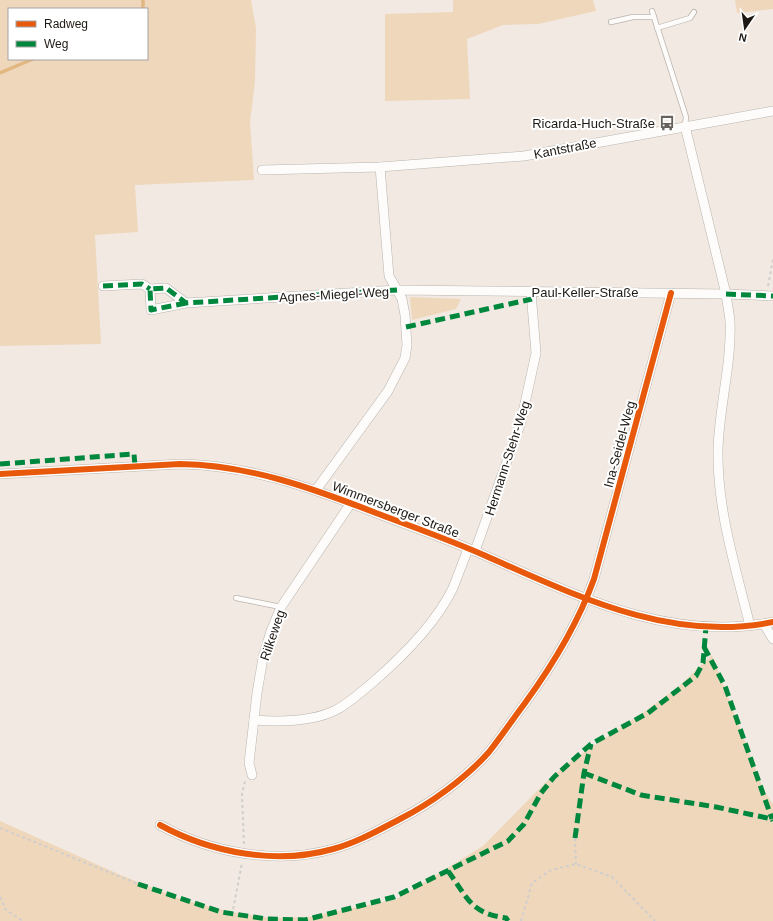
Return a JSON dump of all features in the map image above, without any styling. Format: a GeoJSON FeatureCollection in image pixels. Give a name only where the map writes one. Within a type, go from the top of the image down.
{"type":"FeatureCollection","features":[{"type":"Feature","properties":{"kind":"street","name":"Kantstraße"},"geometry":{"type":"LineString","coordinates":[[262,170],[380,167],[524,156],[773,110]]}},
{"type":"Feature","properties":{"kind":"street"},"geometry":{"type":"LineString","coordinates":[[685,126],[726,294],[730,322],[719,426],[720,485],[728,534],[750,626]]}},
{"type":"Feature","properties":{"kind":"street"},"geometry":{"type":"LineString","coordinates":[[380,167],[388,276],[397,290]]}},
{"type":"Feature","properties":{"kind":"street"},"geometry":{"type":"LineString","coordinates":[[103,286],[142,284],[150,289],[166,288],[186,304]]}},
{"type":"Feature","properties":{"kind":"street","name":"Agnes-Miegel-Weg"},"geometry":{"type":"LineString","coordinates":[[150,289],[152,310],[186,304],[397,290],[402,299],[406,339],[405,358],[388,391],[316,490]]}},
{"type":"Feature","properties":{"kind":"street","name":"Paul-Keller-Straße"},"geometry":{"type":"LineString","coordinates":[[397,290],[671,293],[770,296]]}},
{"type":"Feature","properties":{"kind":"street","name":"Hermann-Stehr-Weg"},"geometry":{"type":"LineString","coordinates":[[254,720],[281,721],[319,716],[336,710],[363,690],[410,648],[433,619],[452,590],[472,550],[521,422],[536,353],[531,292]]}},
{"type":"Feature","properties":{"kind":"street","name":"Ina-Seidel-Weg"},"geometry":{"type":"LineString","coordinates":[[160,826],[208,845],[244,853],[284,856],[310,854],[334,849],[380,829],[424,806],[457,781],[488,753],[544,677],[586,600],[594,579],[671,293]]}},
{"type":"Feature","properties":{"kind":"street","name":"Wimmersberger Straße"},"geometry":{"type":"LineString","coordinates":[[0,474],[154,465],[209,464],[281,479],[316,490],[472,550],[586,600],[620,611],[685,625],[723,628],[769,623]]}},
{"type":"Feature","properties":{"kind":"street","name":"Rilkeweg"},"geometry":{"type":"LineString","coordinates":[[252,775],[249,763],[254,720],[263,658],[271,631],[281,607],[351,503]]}},
{"type":"Feature","properties":{"kind":"street"},"geometry":{"type":"LineString","coordinates":[[769,623],[773,639]]}},
{"type":"Feature","properties":{"kind":"lane"},"geometry":{"type":"LineString","coordinates":[[652,11],[686,118],[685,126]]}},
{"type":"Feature","properties":{"kind":"lane"},"geometry":{"type":"LineString","coordinates":[[657,28],[690,18],[694,12]]}},
{"type":"Feature","properties":{"kind":"lane"},"geometry":{"type":"LineString","coordinates":[[611,22],[633,17],[654,17]]}},
{"type":"Feature","properties":{"kind":"lane"},"geometry":{"type":"LineString","coordinates":[[236,598],[281,607]]}},
{"type":"Feature","properties":{"kind":"path"},"geometry":{"type":"LineString","coordinates":[[770,296],[773,259]]}},
{"type":"Feature","properties":{"kind":"path"},"geometry":{"type":"LineString","coordinates":[[232,914],[244,853],[242,794],[249,763]]}},
{"type":"Feature","properties":{"kind":"path"},"geometry":{"type":"LineString","coordinates":[[0,828],[138,884]]}},
{"type":"Feature","properties":{"kind":"path"},"geometry":{"type":"LineString","coordinates":[[575,838],[576,864]]}},
{"type":"Feature","properties":{"kind":"path"},"geometry":{"type":"LineString","coordinates":[[521,921],[532,883],[551,870],[576,864],[612,877],[632,895],[656,921]]}},
{"type":"Feature","properties":{"kind":"path"},"geometry":{"type":"LineString","coordinates":[[0,897],[6,910],[23,921]]}},
{"type":"Feature","properties":{"kind":"shaded area"},"geometry":{"type":"Polygon","coordinates":[[[0,0],[251,0],[256,28],[255,82],[250,122],[254,180],[135,185],[138,232],[95,235],[101,344],[0,346],[0,0]]]}},
{"type":"Feature","properties":{"kind":"shaded area"},"geometry":{"type":"Polygon","coordinates":[[[453,0],[593,0],[596,11],[538,24],[503,25],[467,39],[470,99],[385,101],[385,14],[453,12],[453,0]]]}},
{"type":"Feature","properties":{"kind":"shaded area"},"geometry":{"type":"Polygon","coordinates":[[[735,0],[773,0],[773,9],[737,13],[735,0]]]}},
{"type":"Feature","properties":{"kind":"shaded area"},"geometry":{"type":"Polygon","coordinates":[[[410,297],[461,299],[456,309],[412,320],[410,297]]]}},
{"type":"Feature","properties":{"kind":"shaded area"},"geometry":{"type":"Polygon","coordinates":[[[712,655],[764,791],[773,804],[773,921],[0,921],[0,821],[123,876],[181,899],[231,912],[271,918],[309,917],[397,899],[483,846],[549,779],[571,761],[644,712],[678,687],[712,655]]]}},
{"type":"Feature","properties":{"kind":"waterway"},"geometry":{"type":"LineString","coordinates":[[143,0],[143,8]]}},
{"type":"Feature","properties":{"kind":"waterway"},"geometry":{"type":"LineString","coordinates":[[0,73],[31,60]]}},
{"type":"Feature","properties":{"kind":"marked path"},"geometry":{"type":"LineString","coordinates":[[103,286],[142,284],[150,289]]}},
{"type":"Feature","properties":{"kind":"marked path"},"geometry":{"type":"LineString","coordinates":[[186,303],[151,310],[150,289],[166,288],[186,303],[397,290]]}},
{"type":"Feature","properties":{"kind":"marked path"},"geometry":{"type":"LineString","coordinates":[[726,294],[773,296]]}},
{"type":"Feature","properties":{"kind":"marked path"},"geometry":{"type":"LineString","coordinates":[[406,327],[532,299]]}},
{"type":"Feature","properties":{"kind":"marked path"},"geometry":{"type":"LineString","coordinates":[[0,464],[134,454],[135,466]]}},
{"type":"Feature","properties":{"kind":"marked path"},"geometry":{"type":"LineString","coordinates":[[138,884],[221,912],[267,919],[305,920],[394,897],[508,841],[524,824],[541,793],[554,777],[591,744],[648,713],[696,676],[703,663],[706,627]]}},
{"type":"Feature","properties":{"kind":"marked path"},"geometry":{"type":"LineString","coordinates":[[704,647],[725,686],[772,819]]}},
{"type":"Feature","properties":{"kind":"marked path"},"geometry":{"type":"LineString","coordinates":[[575,838],[584,773],[591,744]]}},
{"type":"Feature","properties":{"kind":"marked path"},"geometry":{"type":"LineString","coordinates":[[584,773],[641,795],[716,807],[772,819],[773,821]]}},
{"type":"Feature","properties":{"kind":"marked path"},"geometry":{"type":"LineString","coordinates":[[448,871],[471,903],[485,912],[494,916],[506,918],[508,921]]}},
{"type":"Feature","properties":{"kind":"cycle path"},"geometry":{"type":"LineString","coordinates":[[160,825],[201,843],[245,854],[267,856],[312,854],[333,849],[359,840],[411,813],[447,790],[480,762],[498,740],[545,674],[564,644],[588,595],[594,579],[671,293]]}},
{"type":"Feature","properties":{"kind":"cycle path"},"geometry":{"type":"LineString","coordinates":[[0,474],[180,464],[206,465],[255,473],[328,495],[459,544],[555,586],[625,612],[661,621],[698,626],[735,627],[773,622]]}},
{"type":"Feature","properties":{"kind":"place","name":"Ricarda-Huch-Straße"},"geometry":{"type":"Point","coordinates":[667,123]}}]}
